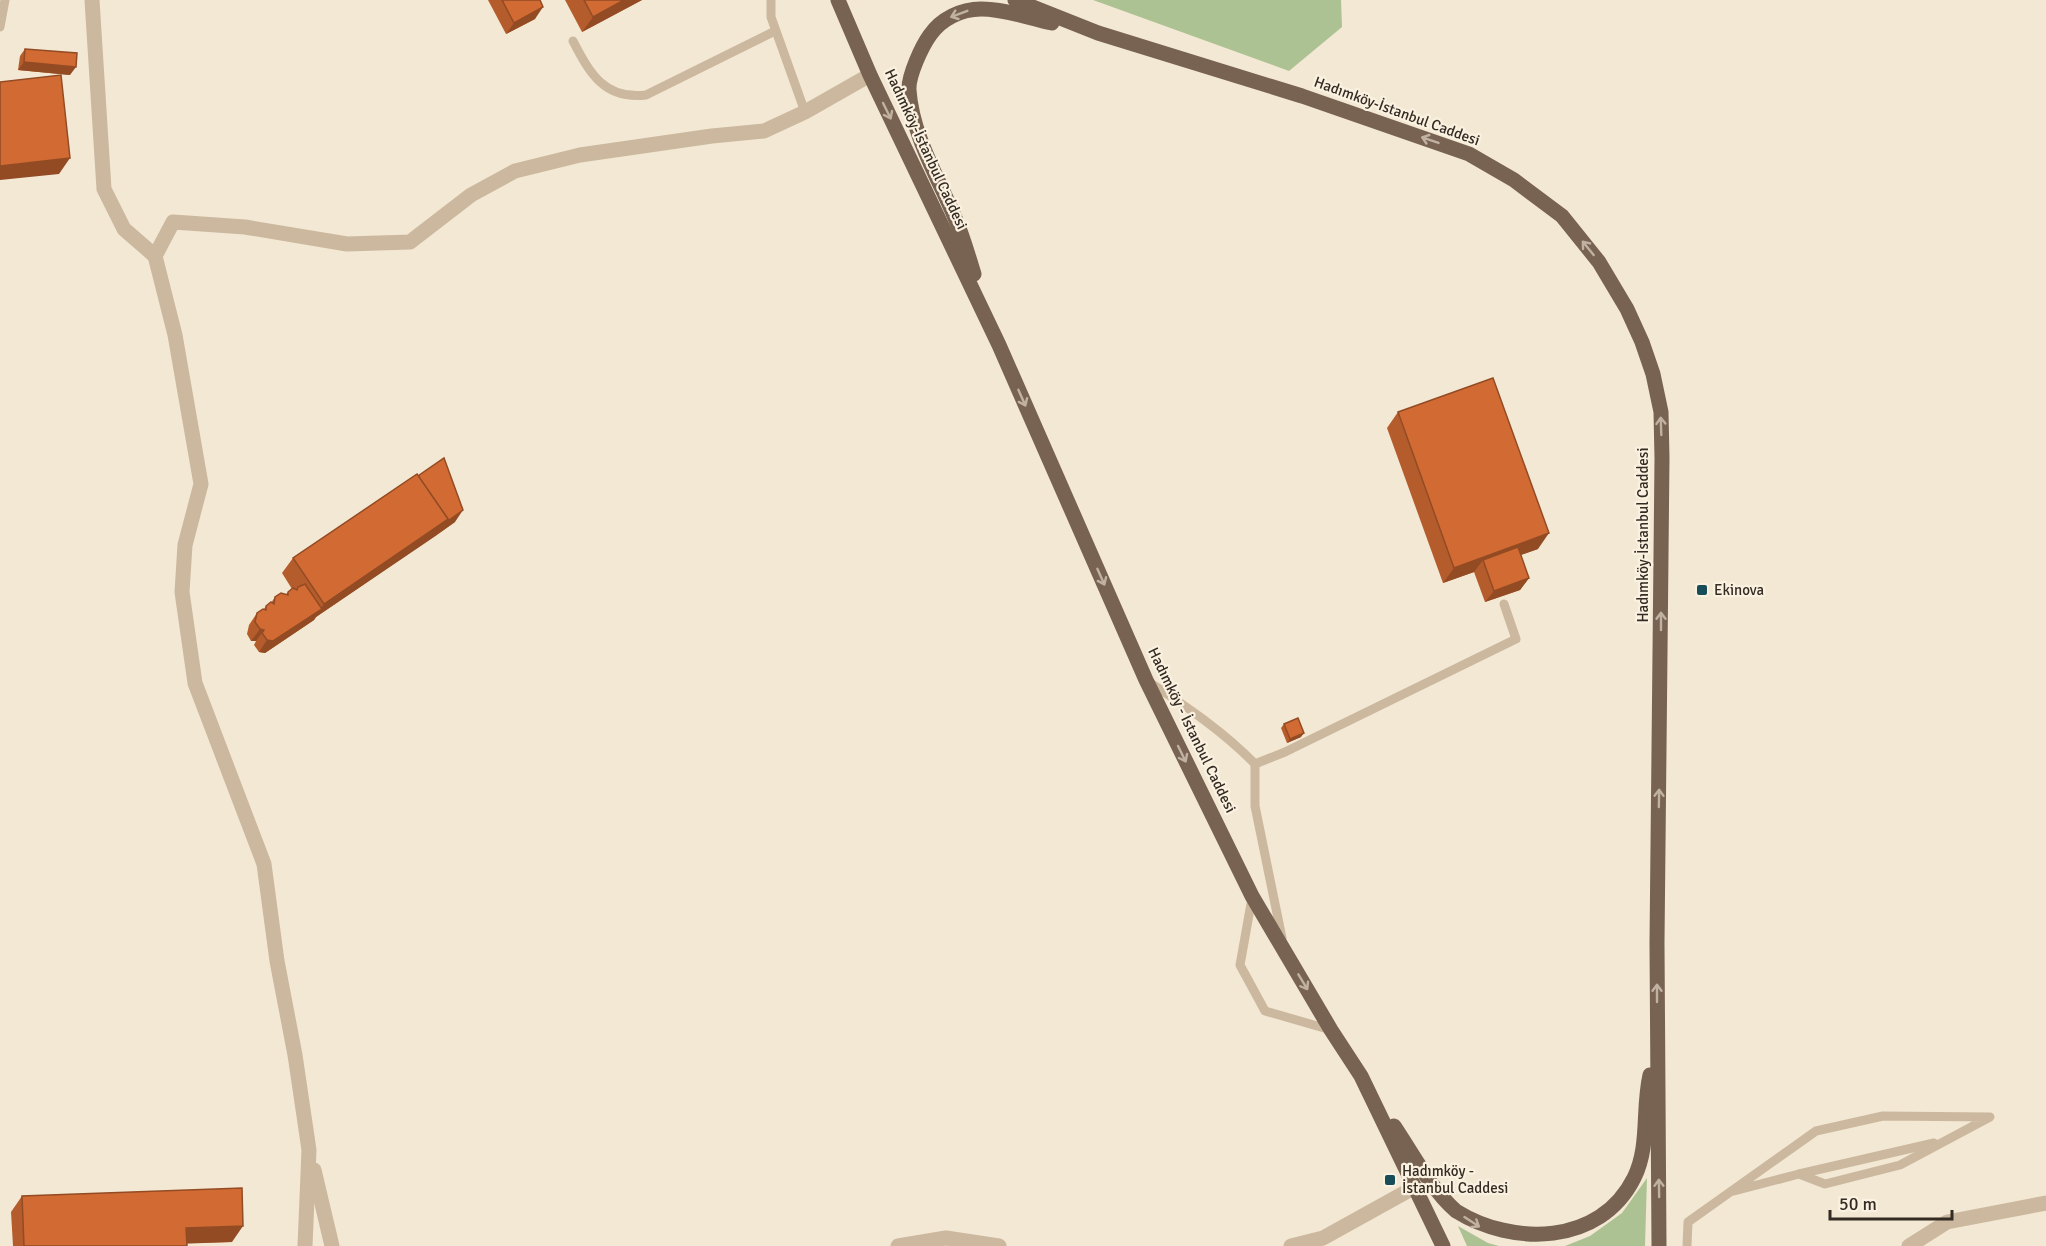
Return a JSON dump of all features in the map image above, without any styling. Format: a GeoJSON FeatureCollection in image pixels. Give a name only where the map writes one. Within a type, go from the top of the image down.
{"type":"FeatureCollection","features":[{"type":"Feature","properties":{"kind":"main road","name":"Hadımköy-İstanbul Caddesi"},"geometry":{"type":"LineString","coordinates":[[838,0],[870,75],[999,345]]}},
{"type":"Feature","properties":{"kind":"main road","name":"Hadımköy-İstanbul Caddesi"},"geometry":{"type":"LineString","coordinates":[[1015,0],[1098,33],[1302,96],[1469,154],[1515,180],[1562,216],[1599,262],[1627,309],[1642,342],[1653,374],[1661,412],[1657,1042]]}},
{"type":"Feature","properties":{"kind":"main road"},"geometry":{"type":"LineString","coordinates":[[999,345],[956,220],[918,128],[909,87],[915,66],[927,39],[934,30],[949,17],[968,10],[997,10],[1098,33]]}},
{"type":"Feature","properties":{"kind":"main road","name":"Hadımköy - İstanbul Caddesi"},"geometry":{"type":"LineString","coordinates":[[999,345],[1146,680],[1252,896],[1331,1030],[1361,1076],[1443,1246]]}},
{"type":"Feature","properties":{"kind":"main road"},"geometry":{"type":"LineString","coordinates":[[1361,1076],[1422,1168],[1455,1210],[1486,1231],[1517,1239],[1552,1240],[1572,1235],[1591,1225],[1622,1197],[1634,1178],[1642,1157],[1648,1083],[1657,1042]]}},
{"type":"Feature","properties":{"kind":"main road"},"geometry":{"type":"LineString","coordinates":[[1657,1042],[1659,1246]]}},
{"type":"Feature","properties":{"kind":"street"},"geometry":{"type":"LineString","coordinates":[[92,0],[104,189],[124,229],[155,256],[175,335],[201,484],[185,545],[182,592],[195,683],[264,864],[277,961],[295,1055],[309,1149],[332,1246]]}},
{"type":"Feature","properties":{"kind":"street"},"geometry":{"type":"LineString","coordinates":[[155,256],[173,222],[245,227],[347,244],[410,242],[471,195],[515,171],[580,155],[764,131],[805,112],[870,75]]}},
{"type":"Feature","properties":{"kind":"street"},"geometry":{"type":"LineString","coordinates":[[305,1246],[309,1149]]}},
{"type":"Feature","properties":{"kind":"street"},"geometry":{"type":"LineString","coordinates":[[1291,1246],[1323,1238],[1415,1187]]}},
{"type":"Feature","properties":{"kind":"street"},"geometry":{"type":"LineString","coordinates":[[1909,1246],[1947,1222],[2046,1203]]}},
{"type":"Feature","properties":{"kind":"street"},"geometry":{"type":"LineString","coordinates":[[898,1246],[946,1238],[999,1246]]}},
{"type":"Feature","properties":{"kind":"lane"},"geometry":{"type":"LineString","coordinates":[[0,27],[5,0]]}},
{"type":"Feature","properties":{"kind":"lane"},"geometry":{"type":"LineString","coordinates":[[771,0],[771,17],[775,31],[805,112]]}},
{"type":"Feature","properties":{"kind":"lane"},"geometry":{"type":"LineString","coordinates":[[573,41],[597,81],[615,92],[633,97],[646,95],[775,31]]}},
{"type":"Feature","properties":{"kind":"lane"},"geometry":{"type":"LineString","coordinates":[[1255,764],[1285,752],[1516,639],[1504,604]]}},
{"type":"Feature","properties":{"kind":"lane"},"geometry":{"type":"LineString","coordinates":[[1146,680],[1208,722],[1237,745],[1255,764],[1255,806],[1284,952]]}},
{"type":"Feature","properties":{"kind":"lane"},"geometry":{"type":"LineString","coordinates":[[1252,896],[1240,965],[1265,1011],[1331,1030]]}},
{"type":"Feature","properties":{"kind":"lane"},"geometry":{"type":"LineString","coordinates":[[1687,1246],[1688,1222],[1816,1131],[1882,1116],[1990,1117],[1900,1165],[1825,1184],[1799,1174]]}},
{"type":"Feature","properties":{"kind":"lane"},"geometry":{"type":"LineString","coordinates":[[1734,1191],[1881,1154],[1944,1141]]}},
{"type":"Feature","properties":{"kind":"green space"},"geometry":{"type":"Polygon","coordinates":[[[1093,0],[1341,0],[1342,27],[1289,71],[1093,0]]]}},
{"type":"Feature","properties":{"kind":"green space"},"geometry":{"type":"Polygon","coordinates":[[[1647,1178],[1645,1246],[1565,1246],[1590,1236],[1622,1213],[1647,1178]]]}},
{"type":"Feature","properties":{"kind":"green space"},"geometry":{"type":"Polygon","coordinates":[[[1458,1226],[1488,1243],[1499,1246],[1467,1246],[1458,1226]]]}},
{"type":"Feature","properties":{"kind":"building"},"geometry":{"type":"Polygon","coordinates":[[[502,0],[540,0],[543,7],[514,23],[502,0]]]}},
{"type":"Feature","properties":{"kind":"building"},"geometry":{"type":"Polygon","coordinates":[[[584,0],[624,0],[593,17],[584,0]]]}},
{"type":"Feature","properties":{"kind":"building"},"geometry":{"type":"Polygon","coordinates":[[[25,49],[77,53],[76,67],[24,62],[25,49]]]}},
{"type":"Feature","properties":{"kind":"building"},"geometry":{"type":"Polygon","coordinates":[[[61,75],[70,158],[0,166],[0,82],[61,75]]]}},
{"type":"Feature","properties":{"kind":"building"},"geometry":{"type":"Polygon","coordinates":[[[1493,378],[1549,533],[1454,568],[1398,412],[1493,378]]]}},
{"type":"Feature","properties":{"kind":"building"},"geometry":{"type":"Polygon","coordinates":[[[444,458],[463,510],[445,523],[448,519],[418,476],[444,458]]]}},
{"type":"Feature","properties":{"kind":"building"},"geometry":{"type":"Polygon","coordinates":[[[417,474],[448,519],[324,604],[293,558],[417,474]]]}},
{"type":"Feature","properties":{"kind":"building"},"geometry":{"type":"Polygon","coordinates":[[[1518,547],[1529,578],[1494,591],[1483,560],[1518,547]]]}},
{"type":"Feature","properties":{"kind":"building"},"geometry":{"type":"Polygon","coordinates":[[[305,584],[322,609],[273,641],[267,640],[262,633],[264,630],[260,629],[255,622],[257,613],[263,609],[266,610],[266,606],[271,602],[274,604],[275,597],[281,593],[288,595],[293,588],[297,590],[305,584]]]}},
{"type":"Feature","properties":{"kind":"building"},"geometry":{"type":"Polygon","coordinates":[[[1298,718],[1304,733],[1290,739],[1284,724],[1298,718]]]}},
{"type":"Feature","properties":{"kind":"building"},"geometry":{"type":"Polygon","coordinates":[[[242,1188],[243,1226],[186,1228],[187,1246],[24,1246],[22,1196],[242,1188]]]}},
{"type":"Feature","properties":{"kind":"place","name":"Ekinova"},"geometry":{"type":"Point","coordinates":[1702,590]}},
{"type":"Feature","properties":{"kind":"place","name":"Hadımköy - İstanbul Caddesi"},"geometry":{"type":"Point","coordinates":[1390,1180]}}]}
